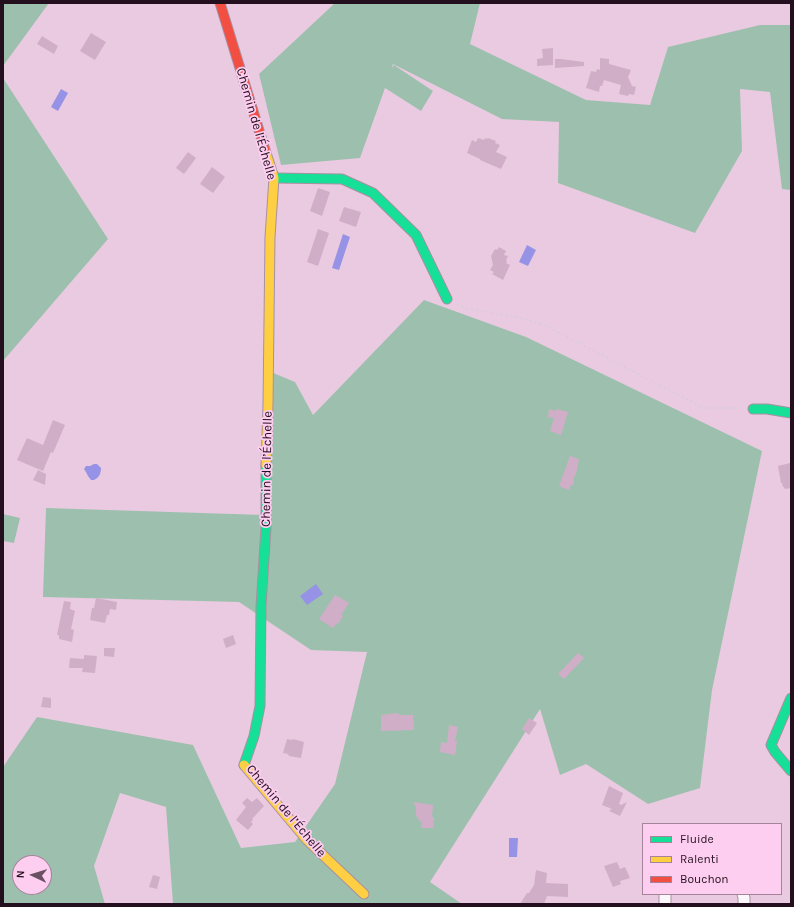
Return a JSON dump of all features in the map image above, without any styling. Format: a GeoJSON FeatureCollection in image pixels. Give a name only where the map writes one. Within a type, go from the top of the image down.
{"type":"FeatureCollection","features":[{"type":"Feature","properties":{"kind":"street","name":"Chemin de l’Échelle"},"geometry":{"type":"LineString","coordinates":[[220,3],[274,178],[270,237],[266,528],[261,606],[260,706],[254,736],[244,765],[307,840],[364,894]]}},
{"type":"Feature","properties":{"kind":"street"},"geometry":{"type":"LineString","coordinates":[[274,178],[342,179],[373,193],[416,235],[447,299]]}},
{"type":"Feature","properties":{"kind":"street"},"geometry":{"type":"LineString","coordinates":[[753,409],[767,409],[791,413]]}},
{"type":"Feature","properties":{"kind":"street"},"geometry":{"type":"LineString","coordinates":[[791,698],[771,745],[775,753],[791,771]]}},
{"type":"Feature","properties":{"kind":"path"},"geometry":{"type":"LineString","coordinates":[[447,299],[465,308],[526,319],[550,328],[704,408],[753,409]]}},
{"type":"Feature","properties":{"kind":"green space"},"geometry":{"type":"Polygon","coordinates":[[[3,3],[49,3],[3,66],[3,3]]]}},
{"type":"Feature","properties":{"kind":"green space"},"geometry":{"type":"Polygon","coordinates":[[[335,3],[480,3],[470,44],[586,100],[650,105],[668,47],[760,25],[791,25],[791,190],[782,189],[770,92],[740,89],[742,151],[695,233],[558,183],[559,122],[502,119],[393,64],[392,68],[394,65],[433,91],[421,111],[385,88],[360,158],[281,165],[259,74],[335,3]]]}},
{"type":"Feature","properties":{"kind":"green space"},"geometry":{"type":"Polygon","coordinates":[[[3,78],[108,239],[3,361],[3,78]]]}},
{"type":"Feature","properties":{"kind":"green space"},"geometry":{"type":"Polygon","coordinates":[[[424,300],[526,337],[762,451],[712,690],[700,788],[648,804],[586,764],[560,775],[540,709],[430,882],[462,904],[173,904],[166,807],[120,793],[94,866],[105,904],[3,904],[3,767],[37,717],[193,745],[241,848],[295,842],[335,784],[367,652],[311,650],[239,602],[43,597],[46,508],[264,515],[266,370],[295,382],[313,415],[424,300]]]}},
{"type":"Feature","properties":{"kind":"green space"},"geometry":{"type":"Polygon","coordinates":[[[3,514],[20,518],[14,543],[3,541],[3,514]]]}},
{"type":"Feature","properties":{"kind":"shaded area"},"geometry":{"type":"Polygon","coordinates":[[[61,89],[68,93],[58,111],[51,107],[61,89]]]}},
{"type":"Feature","properties":{"kind":"shaded area"},"geometry":{"type":"Polygon","coordinates":[[[343,234],[350,237],[339,270],[332,268],[343,234]]]}},
{"type":"Feature","properties":{"kind":"shaded area"},"geometry":{"type":"Polygon","coordinates":[[[527,245],[536,250],[528,266],[519,262],[527,245]]]}},
{"type":"Feature","properties":{"kind":"shaded area"},"geometry":{"type":"Polygon","coordinates":[[[97,464],[101,468],[101,472],[97,478],[91,480],[84,469],[86,466],[97,464]]]}},
{"type":"Feature","properties":{"kind":"shaded area"},"geometry":{"type":"Polygon","coordinates":[[[316,584],[323,594],[307,605],[300,596],[316,584]]]}},
{"type":"Feature","properties":{"kind":"shaded area"},"geometry":{"type":"Polygon","coordinates":[[[509,838],[518,838],[517,857],[509,857],[509,838]]]}},
{"type":"Feature","properties":{"kind":"building"},"geometry":{"type":"Polygon","coordinates":[[[91,33],[106,42],[95,60],[80,51],[91,33]]]}},
{"type":"Feature","properties":{"kind":"building"},"geometry":{"type":"Polygon","coordinates":[[[42,36],[58,46],[54,54],[37,44],[42,36]]]}},
{"type":"Feature","properties":{"kind":"building"},"geometry":{"type":"Polygon","coordinates":[[[553,48],[553,65],[537,66],[537,59],[543,58],[542,49],[553,48]]]}},
{"type":"Feature","properties":{"kind":"building"},"geometry":{"type":"Polygon","coordinates":[[[600,58],[609,59],[609,64],[631,70],[628,77],[632,86],[636,87],[634,95],[629,94],[628,96],[619,94],[621,85],[604,80],[602,86],[600,86],[599,92],[586,88],[591,71],[596,72],[597,69],[600,70],[600,58]]]}},
{"type":"Feature","properties":{"kind":"building"},"geometry":{"type":"Polygon","coordinates":[[[555,59],[584,62],[584,66],[555,68],[555,59]]]}},
{"type":"Feature","properties":{"kind":"building"},"geometry":{"type":"Polygon","coordinates":[[[478,138],[484,140],[485,138],[488,138],[496,141],[495,143],[500,145],[496,152],[507,157],[501,169],[467,153],[472,140],[476,142],[478,138]]]}},
{"type":"Feature","properties":{"kind":"building"},"geometry":{"type":"Polygon","coordinates":[[[188,152],[196,158],[184,174],[176,168],[188,152]]]}},
{"type":"Feature","properties":{"kind":"building"},"geometry":{"type":"Polygon","coordinates":[[[212,167],[225,177],[213,193],[200,184],[212,167]]]}},
{"type":"Feature","properties":{"kind":"building"},"geometry":{"type":"Polygon","coordinates":[[[318,188],[330,192],[322,216],[310,211],[318,188]]]}},
{"type":"Feature","properties":{"kind":"building"},"geometry":{"type":"Polygon","coordinates":[[[344,207],[361,212],[356,227],[339,221],[344,207]]]}},
{"type":"Feature","properties":{"kind":"building"},"geometry":{"type":"Polygon","coordinates":[[[318,229],[329,233],[318,266],[307,262],[318,229]]]}},
{"type":"Feature","properties":{"kind":"building"},"geometry":{"type":"Polygon","coordinates":[[[499,247],[506,251],[504,255],[508,256],[506,263],[510,265],[503,280],[492,274],[494,272],[490,270],[493,265],[491,256],[495,249],[497,250],[499,247]]]}},
{"type":"Feature","properties":{"kind":"building"},"geometry":{"type":"Polygon","coordinates":[[[549,409],[556,411],[557,409],[568,412],[561,435],[550,431],[554,418],[548,417],[549,409]]]}},
{"type":"Feature","properties":{"kind":"building"},"geometry":{"type":"Polygon","coordinates":[[[53,420],[65,425],[53,453],[51,452],[43,471],[17,460],[27,438],[43,445],[53,420]]]}},
{"type":"Feature","properties":{"kind":"building"},"geometry":{"type":"Polygon","coordinates":[[[570,456],[579,459],[576,474],[573,479],[574,484],[570,486],[569,490],[559,486],[570,456]]]}},
{"type":"Feature","properties":{"kind":"building"},"geometry":{"type":"Polygon","coordinates":[[[790,463],[791,488],[785,489],[781,483],[778,466],[790,463]]]}},
{"type":"Feature","properties":{"kind":"building"},"geometry":{"type":"Polygon","coordinates":[[[38,470],[46,474],[45,485],[33,480],[38,470]]]}},
{"type":"Feature","properties":{"kind":"building"},"geometry":{"type":"Polygon","coordinates":[[[335,595],[349,603],[341,615],[343,616],[338,624],[337,623],[333,628],[319,619],[335,595]]]}},
{"type":"Feature","properties":{"kind":"building"},"geometry":{"type":"Polygon","coordinates":[[[96,598],[117,602],[116,610],[110,609],[105,623],[90,620],[92,608],[94,608],[96,598]]]}},
{"type":"Feature","properties":{"kind":"building"},"geometry":{"type":"Polygon","coordinates":[[[64,601],[71,602],[70,609],[75,611],[71,629],[74,630],[72,642],[59,639],[59,635],[57,635],[64,601]]]}},
{"type":"Feature","properties":{"kind":"building"},"geometry":{"type":"Polygon","coordinates":[[[233,635],[236,644],[226,648],[223,639],[233,635]]]}},
{"type":"Feature","properties":{"kind":"building"},"geometry":{"type":"Polygon","coordinates":[[[104,648],[115,648],[114,657],[104,656],[104,648]]]}},
{"type":"Feature","properties":{"kind":"building"},"geometry":{"type":"Polygon","coordinates":[[[578,653],[584,658],[564,679],[558,674],[578,653]]]}},
{"type":"Feature","properties":{"kind":"building"},"geometry":{"type":"Polygon","coordinates":[[[84,655],[97,656],[95,673],[82,672],[83,668],[69,668],[70,658],[84,659],[84,655]]]}},
{"type":"Feature","properties":{"kind":"building"},"geometry":{"type":"Polygon","coordinates":[[[43,697],[51,698],[51,708],[41,707],[43,697]]]}},
{"type":"Feature","properties":{"kind":"building"},"geometry":{"type":"Polygon","coordinates":[[[398,713],[399,715],[413,715],[414,730],[381,731],[381,715],[398,713]]]}},
{"type":"Feature","properties":{"kind":"building"},"geometry":{"type":"Polygon","coordinates":[[[529,718],[537,723],[529,735],[522,729],[529,718]]]}},
{"type":"Feature","properties":{"kind":"building"},"geometry":{"type":"Polygon","coordinates":[[[449,725],[458,727],[455,741],[457,741],[455,755],[440,752],[441,742],[447,743],[449,725]]]}},
{"type":"Feature","properties":{"kind":"building"},"geometry":{"type":"Polygon","coordinates":[[[287,739],[304,742],[301,758],[289,756],[288,754],[283,753],[287,739]]]}},
{"type":"Feature","properties":{"kind":"building"},"geometry":{"type":"Polygon","coordinates":[[[609,786],[623,793],[619,804],[621,805],[627,802],[620,816],[609,811],[612,809],[602,805],[609,786]]]}},
{"type":"Feature","properties":{"kind":"building"},"geometry":{"type":"Polygon","coordinates":[[[247,798],[252,802],[257,798],[264,806],[252,819],[253,820],[251,822],[253,824],[248,830],[236,820],[246,807],[242,803],[247,798]]]}},
{"type":"Feature","properties":{"kind":"building"},"geometry":{"type":"Polygon","coordinates":[[[413,802],[433,805],[433,828],[421,828],[422,823],[416,815],[416,807],[413,802]]]}},
{"type":"Feature","properties":{"kind":"building"},"geometry":{"type":"Polygon","coordinates":[[[617,862],[620,869],[625,867],[630,878],[620,881],[621,884],[613,887],[604,866],[617,862]]]}},
{"type":"Feature","properties":{"kind":"building"},"geometry":{"type":"Polygon","coordinates":[[[536,870],[547,873],[546,883],[568,884],[568,897],[547,896],[544,904],[520,904],[534,885],[536,870]]]}},
{"type":"Feature","properties":{"kind":"building"},"geometry":{"type":"Polygon","coordinates":[[[153,875],[160,877],[157,889],[149,887],[153,875]]]}},
{"type":"Feature","properties":{"kind":"traffic: fast"},"geometry":{"type":"LineString","coordinates":[[274,178],[342,179],[373,193],[416,235],[447,299]]}},
{"type":"Feature","properties":{"kind":"traffic: fast"},"geometry":{"type":"LineString","coordinates":[[753,409],[767,409],[791,413]]}},
{"type":"Feature","properties":{"kind":"traffic: fast"},"geometry":{"type":"LineString","coordinates":[[244,765],[254,736],[260,706],[261,606],[266,528],[266,465]]}},
{"type":"Feature","properties":{"kind":"traffic: fast"},"geometry":{"type":"LineString","coordinates":[[791,698],[771,745],[791,771]]}},
{"type":"Feature","properties":{"kind":"traffic: slow"},"geometry":{"type":"LineString","coordinates":[[265,150],[274,178],[270,237],[266,465]]}},
{"type":"Feature","properties":{"kind":"traffic: slow"},"geometry":{"type":"LineString","coordinates":[[244,765],[307,840],[364,894]]}},
{"type":"Feature","properties":{"kind":"traffic: jam"},"geometry":{"type":"LineString","coordinates":[[220,3],[265,150]]}}]}
